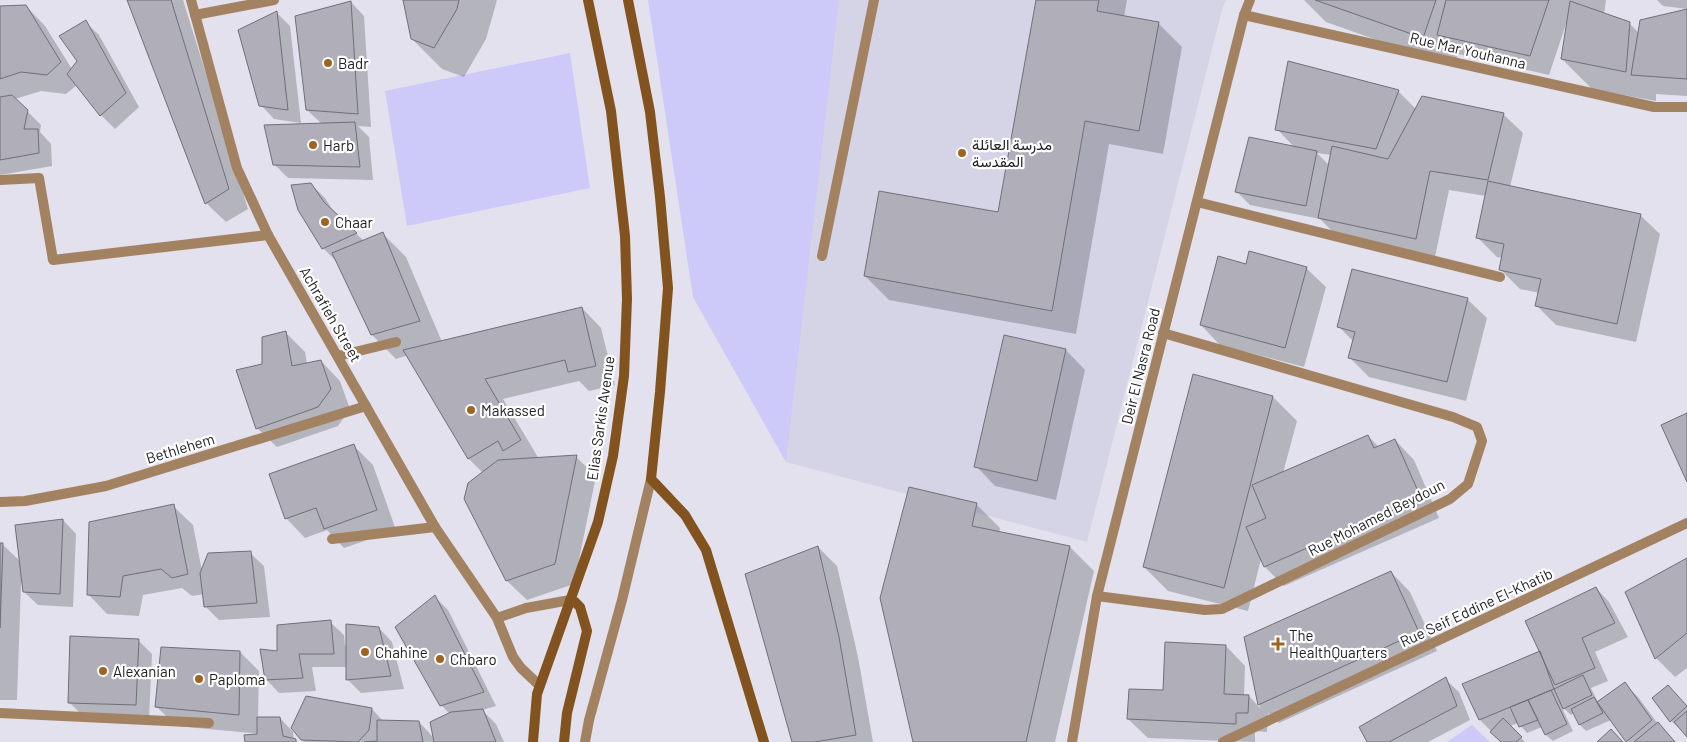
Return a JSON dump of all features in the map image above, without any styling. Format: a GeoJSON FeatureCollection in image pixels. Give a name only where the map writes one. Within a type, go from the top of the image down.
{"type":"FeatureCollection","features":[{"type":"Feature","properties":{"kind":"main road","name":"Elias Sarkis Avenue"},"geometry":{"type":"LineString","coordinates":[[533,742],[539,685],[598,522],[613,456],[624,376],[626,308],[625,236],[611,111],[588,0]]}},
{"type":"Feature","properties":{"kind":"main road"},"geometry":{"type":"LineString","coordinates":[[628,0],[650,112],[668,288],[651,479],[685,515],[706,550],[764,742]]}},
{"type":"Feature","properties":{"kind":"main road"},"geometry":{"type":"LineString","coordinates":[[564,742],[567,713],[587,631],[580,607],[576,602],[570,600]]}},
{"type":"Feature","properties":{"kind":"street","name":"Achrafieh Street"},"geometry":{"type":"LineString","coordinates":[[191,0],[237,168],[268,235],[435,527],[497,618],[513,657],[521,668],[539,685]]}},
{"type":"Feature","properties":{"kind":"street"},"geometry":{"type":"LineString","coordinates":[[195,15],[274,0]]}},
{"type":"Feature","properties":{"kind":"street"},"geometry":{"type":"LineString","coordinates":[[822,256],[874,0]]}},
{"type":"Feature","properties":{"kind":"street","name":"Deir El Nasra Road"},"geometry":{"type":"LineString","coordinates":[[1072,742],[1096,596],[1244,15],[1250,0]]}},
{"type":"Feature","properties":{"kind":"street","name":"Rue Mar Youhanna"},"geometry":{"type":"LineString","coordinates":[[1244,15],[1654,107],[1687,107]]}},
{"type":"Feature","properties":{"kind":"street"},"geometry":{"type":"LineString","coordinates":[[0,180],[39,178],[53,260],[268,235]]}},
{"type":"Feature","properties":{"kind":"street"},"geometry":{"type":"LineString","coordinates":[[1197,202],[1500,277]]}},
{"type":"Feature","properties":{"kind":"street","name":"Rue Mohamed Beydoun"},"geometry":{"type":"LineString","coordinates":[[1096,596],[1205,610],[1222,609],[1450,499],[1468,484],[1482,441],[1477,427],[1453,417],[1163,334]]}},
{"type":"Feature","properties":{"kind":"street"},"geometry":{"type":"LineString","coordinates":[[338,356],[396,342]]}},
{"type":"Feature","properties":{"kind":"street","name":"Bethlehem"},"geometry":{"type":"LineString","coordinates":[[0,502],[25,501],[106,486],[366,406]]}},
{"type":"Feature","properties":{"kind":"street"},"geometry":{"type":"LineString","coordinates":[[585,742],[651,479]]}},
{"type":"Feature","properties":{"kind":"street","name":"Rue Seif Eddine El-Khatib"},"geometry":{"type":"LineString","coordinates":[[1223,742],[1687,523]]}},
{"type":"Feature","properties":{"kind":"street"},"geometry":{"type":"LineString","coordinates":[[332,539],[435,527]]}},
{"type":"Feature","properties":{"kind":"street"},"geometry":{"type":"LineString","coordinates":[[497,618],[526,608],[570,600]]}},
{"type":"Feature","properties":{"kind":"street"},"geometry":{"type":"LineString","coordinates":[[0,714],[209,723]]}},
{"type":"Feature","properties":{"kind":"shaded area"},"geometry":{"type":"Polygon","coordinates":[[[648,0],[839,0],[786,462],[693,297],[648,0]]]}},
{"type":"Feature","properties":{"kind":"shaded area","name":"مدرسة العائلة المقدسة"},"geometry":{"type":"Polygon","coordinates":[[[787,0],[1226,0],[1087,542],[786,462],[693,297],[787,0]]]}},
{"type":"Feature","properties":{"kind":"shaded area"},"geometry":{"type":"Polygon","coordinates":[[[570,53],[590,188],[407,226],[385,91],[570,53]]]}},
{"type":"Feature","properties":{"kind":"shaded area"},"geometry":{"type":"Polygon","coordinates":[[[1472,725],[1490,742],[1447,742],[1472,725]]]}},
{"type":"Feature","properties":{"kind":"building"},"geometry":{"type":"Polygon","coordinates":[[[127,0],[171,0],[229,189],[205,204],[127,0]]]}},
{"type":"Feature","properties":{"kind":"building"},"geometry":{"type":"Polygon","coordinates":[[[403,0],[459,0],[457,9],[434,48],[411,39],[403,0]]]}},
{"type":"Feature","properties":{"kind":"building"},"geometry":{"type":"Polygon","coordinates":[[[1036,0],[1099,0],[1097,11],[1159,22],[1139,131],[1085,121],[1052,311],[864,276],[879,191],[998,212],[1036,0]]]}},
{"type":"Feature","properties":{"kind":"building"},"geometry":{"type":"Polygon","coordinates":[[[1315,0],[1436,0],[1423,38],[1315,0]]]}},
{"type":"Feature","properties":{"kind":"building"},"geometry":{"type":"Polygon","coordinates":[[[1446,0],[1549,0],[1530,56],[1437,35],[1446,0]]]}},
{"type":"Feature","properties":{"kind":"building","name":"Badr"},"geometry":{"type":"Polygon","coordinates":[[[351,1],[358,114],[306,110],[295,16],[351,1]]]}},
{"type":"Feature","properties":{"kind":"building"},"geometry":{"type":"Polygon","coordinates":[[[1570,1],[1630,22],[1626,72],[1561,59],[1570,1]]]}},
{"type":"Feature","properties":{"kind":"building"},"geometry":{"type":"Polygon","coordinates":[[[26,5],[61,62],[47,75],[21,72],[0,79],[0,6],[26,5]]]}},
{"type":"Feature","properties":{"kind":"building"},"geometry":{"type":"Polygon","coordinates":[[[1687,9],[1687,79],[1631,75],[1640,20],[1687,9]]]}},
{"type":"Feature","properties":{"kind":"building"},"geometry":{"type":"Polygon","coordinates":[[[277,11],[288,110],[259,106],[238,30],[277,11]]]}},
{"type":"Feature","properties":{"kind":"building"},"geometry":{"type":"Polygon","coordinates":[[[86,20],[126,93],[100,116],[67,74],[77,61],[59,36],[86,20]]]}},
{"type":"Feature","properties":{"kind":"building"},"geometry":{"type":"Polygon","coordinates":[[[1288,61],[1399,90],[1376,149],[1275,130],[1288,61]]]}},
{"type":"Feature","properties":{"kind":"building"},"geometry":{"type":"Polygon","coordinates":[[[12,95],[28,110],[24,129],[38,129],[39,153],[0,160],[0,97],[12,95]]]}},
{"type":"Feature","properties":{"kind":"building"},"geometry":{"type":"Polygon","coordinates":[[[1422,96],[1504,113],[1488,180],[1430,171],[1416,239],[1318,218],[1332,146],[1388,159],[1422,96]]]}},
{"type":"Feature","properties":{"kind":"building","name":"Harb"},"geometry":{"type":"Polygon","coordinates":[[[355,122],[360,167],[273,165],[264,125],[355,122]]]}},
{"type":"Feature","properties":{"kind":"building"},"geometry":{"type":"Polygon","coordinates":[[[1249,137],[1317,151],[1306,206],[1235,192],[1249,137]]]}},
{"type":"Feature","properties":{"kind":"building"},"geometry":{"type":"Polygon","coordinates":[[[1488,181],[1641,214],[1617,324],[1535,306],[1541,279],[1499,270],[1504,244],[1476,238],[1488,181]]]}},
{"type":"Feature","properties":{"kind":"building","name":"Chaar"},"geometry":{"type":"Polygon","coordinates":[[[311,183],[324,202],[357,233],[322,249],[298,210],[291,185],[311,183]]]}},
{"type":"Feature","properties":{"kind":"building"},"geometry":{"type":"Polygon","coordinates":[[[383,232],[420,321],[371,335],[332,253],[383,232]]]}},
{"type":"Feature","properties":{"kind":"building"},"geometry":{"type":"Polygon","coordinates":[[[1249,251],[1307,267],[1285,348],[1200,325],[1218,256],[1246,264],[1249,251]]]}},
{"type":"Feature","properties":{"kind":"building"},"geometry":{"type":"Polygon","coordinates":[[[1352,269],[1468,298],[1447,382],[1348,358],[1355,332],[1337,327],[1352,269]]]}},
{"type":"Feature","properties":{"kind":"building","name":"Makassed"},"geometry":{"type":"Polygon","coordinates":[[[582,307],[596,366],[568,372],[565,360],[485,379],[521,440],[503,451],[498,441],[468,459],[403,350],[582,307]]]}},
{"type":"Feature","properties":{"kind":"building"},"geometry":{"type":"Polygon","coordinates":[[[286,331],[292,366],[321,360],[331,389],[318,407],[256,429],[236,370],[262,364],[262,337],[286,331]]]}},
{"type":"Feature","properties":{"kind":"building"},"geometry":{"type":"Polygon","coordinates":[[[1004,335],[1066,349],[1037,481],[974,467],[1004,335]]]}},
{"type":"Feature","properties":{"kind":"building"},"geometry":{"type":"Polygon","coordinates":[[[1193,374],[1273,396],[1224,588],[1143,567],[1193,374]]]}},
{"type":"Feature","properties":{"kind":"building"},"geometry":{"type":"Polygon","coordinates":[[[1687,413],[1687,482],[1661,425],[1687,413]]]}},
{"type":"Feature","properties":{"kind":"building"},"geometry":{"type":"Polygon","coordinates":[[[1368,435],[1374,448],[1395,439],[1421,498],[1264,567],[1246,527],[1266,518],[1252,485],[1368,435]]]}},
{"type":"Feature","properties":{"kind":"building"},"geometry":{"type":"Polygon","coordinates":[[[354,444],[377,510],[324,529],[316,508],[285,519],[269,474],[354,444]]]}},
{"type":"Feature","properties":{"kind":"building"},"geometry":{"type":"Polygon","coordinates":[[[577,455],[555,564],[506,581],[464,499],[468,483],[498,460],[577,455]]]}},
{"type":"Feature","properties":{"kind":"building"},"geometry":{"type":"Polygon","coordinates":[[[909,487],[977,503],[972,526],[1070,546],[1026,742],[913,742],[880,598],[909,487]]]}},
{"type":"Feature","properties":{"kind":"building"},"geometry":{"type":"Polygon","coordinates":[[[174,504],[188,574],[172,578],[161,569],[123,576],[120,597],[87,595],[89,522],[174,504]]]}},
{"type":"Feature","properties":{"kind":"building"},"geometry":{"type":"Polygon","coordinates":[[[63,519],[60,594],[23,592],[15,525],[63,519]]]}},
{"type":"Feature","properties":{"kind":"building"},"geometry":{"type":"Polygon","coordinates":[[[0,543],[3,543],[0,628],[0,543]]]}},
{"type":"Feature","properties":{"kind":"building"},"geometry":{"type":"Polygon","coordinates":[[[818,546],[839,637],[856,735],[815,742],[792,742],[745,574],[818,546]]]}},
{"type":"Feature","properties":{"kind":"building"},"geometry":{"type":"Polygon","coordinates":[[[251,551],[257,603],[204,607],[200,573],[208,553],[251,551]]]}},
{"type":"Feature","properties":{"kind":"building"},"geometry":{"type":"Polygon","coordinates":[[[1687,558],[1687,633],[1655,659],[1625,592],[1687,558]]]}},
{"type":"Feature","properties":{"kind":"building"},"geometry":{"type":"Polygon","coordinates":[[[1391,571],[1419,632],[1258,705],[1244,637],[1391,571]]]}},
{"type":"Feature","properties":{"kind":"building"},"geometry":{"type":"Polygon","coordinates":[[[1596,587],[1615,623],[1582,638],[1595,668],[1555,685],[1525,621],[1596,587]]]}},
{"type":"Feature","properties":{"kind":"building","name":"Chbaro"},"geometry":{"type":"Polygon","coordinates":[[[435,595],[484,692],[440,706],[395,627],[435,595]]]}},
{"type":"Feature","properties":{"kind":"building"},"geometry":{"type":"Polygon","coordinates":[[[331,620],[334,654],[299,654],[303,678],[265,680],[260,649],[277,651],[277,625],[331,620]]]}},
{"type":"Feature","properties":{"kind":"building","name":"Chahine"},"geometry":{"type":"Polygon","coordinates":[[[346,624],[379,627],[391,676],[346,680],[346,624]]]}},
{"type":"Feature","properties":{"kind":"building","name":"Alexanian"},"geometry":{"type":"Polygon","coordinates":[[[70,636],[139,639],[136,705],[68,703],[70,636]]]}},
{"type":"Feature","properties":{"kind":"building"},"geometry":{"type":"Polygon","coordinates":[[[1165,642],[1226,645],[1224,694],[1249,695],[1248,713],[1236,713],[1236,724],[1127,719],[1129,689],[1163,690],[1165,642]]]}},
{"type":"Feature","properties":{"kind":"building","name":"Paploma"},"geometry":{"type":"Polygon","coordinates":[[[161,647],[240,651],[239,715],[155,707],[161,647]]]}},
{"type":"Feature","properties":{"kind":"building"},"geometry":{"type":"Polygon","coordinates":[[[1540,651],[1554,689],[1479,720],[1462,684],[1540,651]]]}},
{"type":"Feature","properties":{"kind":"building"},"geometry":{"type":"Polygon","coordinates":[[[1583,675],[1592,695],[1563,709],[1554,689],[1583,675]]]}},
{"type":"Feature","properties":{"kind":"building"},"geometry":{"type":"Polygon","coordinates":[[[1446,677],[1457,706],[1389,742],[1367,742],[1359,727],[1446,677]]]}},
{"type":"Feature","properties":{"kind":"building"},"geometry":{"type":"Polygon","coordinates":[[[1625,682],[1652,720],[1626,742],[1597,702],[1625,682]]]}},
{"type":"Feature","properties":{"kind":"building"},"geometry":{"type":"Polygon","coordinates":[[[1668,685],[1687,706],[1670,722],[1652,698],[1668,685]]]}},
{"type":"Feature","properties":{"kind":"building"},"geometry":{"type":"Polygon","coordinates":[[[1551,690],[1567,724],[1545,735],[1528,700],[1551,690]]]}},
{"type":"Feature","properties":{"kind":"building"},"geometry":{"type":"Polygon","coordinates":[[[306,696],[372,708],[369,730],[358,742],[301,740],[291,728],[306,696]]]}},
{"type":"Feature","properties":{"kind":"building"},"geometry":{"type":"Polygon","coordinates":[[[1594,697],[1603,713],[1579,725],[1571,709],[1594,697]]]}},
{"type":"Feature","properties":{"kind":"building"},"geometry":{"type":"Polygon","coordinates":[[[1528,700],[1538,720],[1519,727],[1510,707],[1528,700]]]}},
{"type":"Feature","properties":{"kind":"building"},"geometry":{"type":"Polygon","coordinates":[[[483,709],[496,742],[434,742],[430,722],[451,712],[483,709]]]}},
{"type":"Feature","properties":{"kind":"building"},"geometry":{"type":"Polygon","coordinates":[[[1687,711],[1687,737],[1674,722],[1687,711]]]}},
{"type":"Feature","properties":{"kind":"building"},"geometry":{"type":"Polygon","coordinates":[[[257,717],[280,717],[283,736],[296,739],[296,742],[245,742],[244,735],[257,734],[257,717]]]}},
{"type":"Feature","properties":{"kind":"building"},"geometry":{"type":"Polygon","coordinates":[[[1503,718],[1522,737],[1516,742],[1501,742],[1490,732],[1503,718]]]}},
{"type":"Feature","properties":{"kind":"building"},"geometry":{"type":"Polygon","coordinates":[[[377,720],[419,721],[423,742],[364,742],[377,741],[377,720]]]}},
{"type":"Feature","properties":{"kind":"building"},"geometry":{"type":"Polygon","coordinates":[[[1658,722],[1675,742],[1634,742],[1658,722]]]}},
{"type":"Feature","properties":{"kind":"building"},"geometry":{"type":"Polygon","coordinates":[[[1611,729],[1623,742],[1597,742],[1611,729]]]}},
{"type":"Feature","properties":{"kind":"place","name":"Badr"},"geometry":{"type":"Point","coordinates":[328,63]}},
{"type":"Feature","properties":{"kind":"place","name":"Harb"},"geometry":{"type":"Point","coordinates":[313,145]}},
{"type":"Feature","properties":{"kind":"place","name":"مدرسة العائلة المقدسة"},"geometry":{"type":"Point","coordinates":[962,153]}},
{"type":"Feature","properties":{"kind":"place","name":"Chaar"},"geometry":{"type":"Point","coordinates":[325,222]}},
{"type":"Feature","properties":{"kind":"place","name":"Makassed"},"geometry":{"type":"Point","coordinates":[471,410]}},
{"type":"Feature","properties":{"kind":"place","name":"The HealthQuarters"},"geometry":{"type":"Point","coordinates":[1278,644]}},
{"type":"Feature","properties":{"kind":"place","name":"Chahine"},"geometry":{"type":"Point","coordinates":[365,652]}},
{"type":"Feature","properties":{"kind":"place","name":"Chbaro"},"geometry":{"type":"Point","coordinates":[440,659]}},
{"type":"Feature","properties":{"kind":"place","name":"Alexanian"},"geometry":{"type":"Point","coordinates":[103,671]}},
{"type":"Feature","properties":{"kind":"place","name":"Paploma"},"geometry":{"type":"Point","coordinates":[199,679]}}]}
